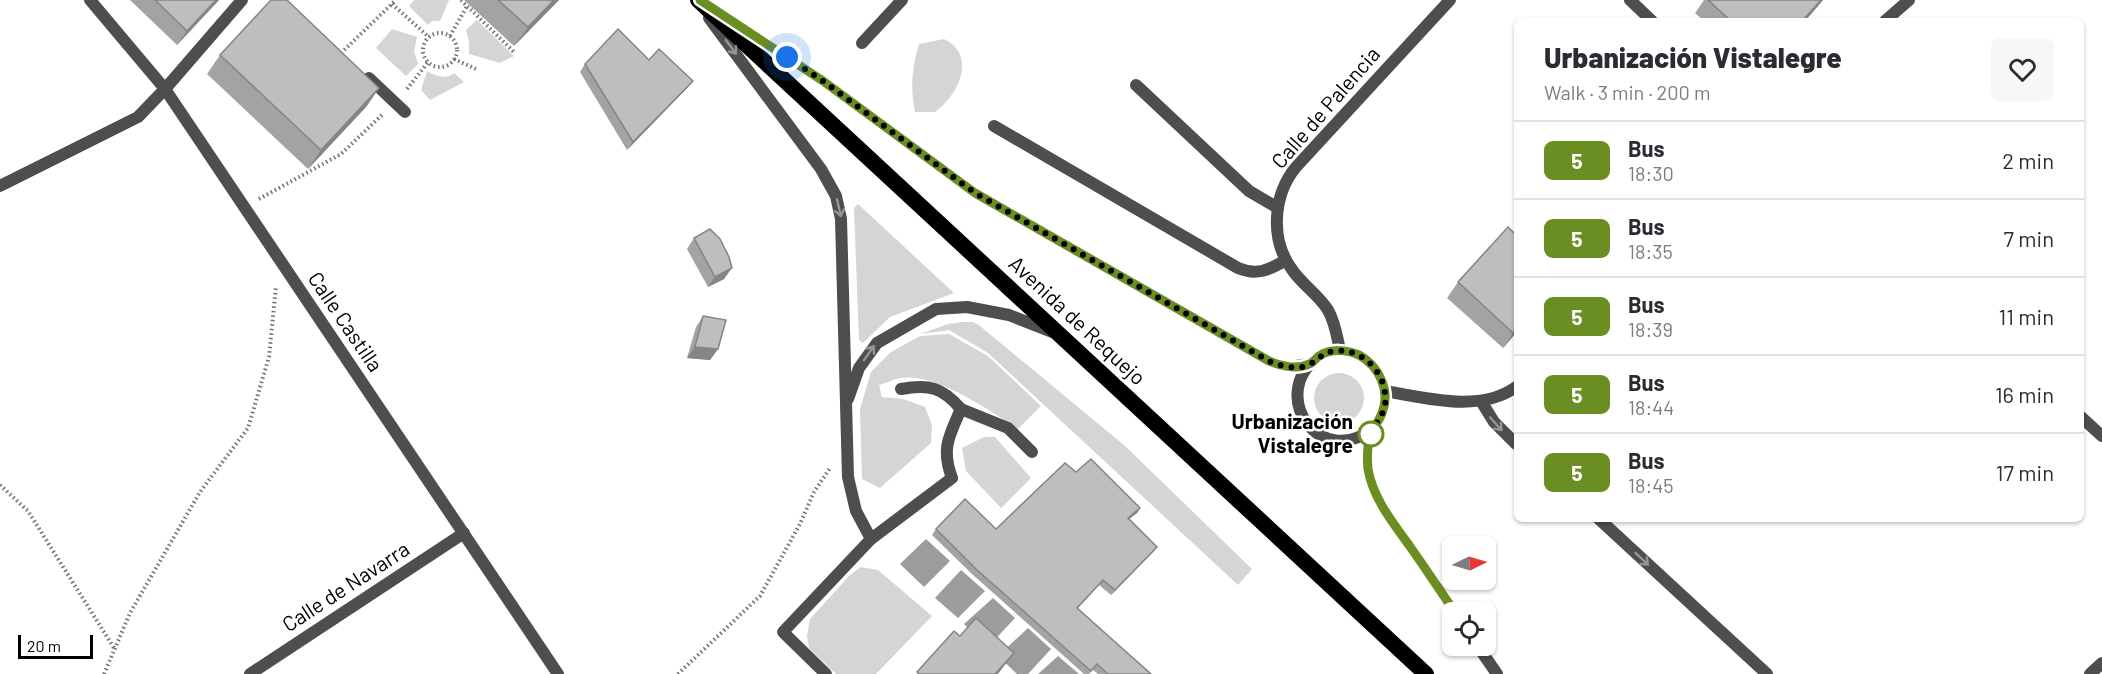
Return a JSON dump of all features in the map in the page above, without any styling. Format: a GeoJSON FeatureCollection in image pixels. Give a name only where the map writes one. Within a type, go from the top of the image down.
{"type":"FeatureCollection","features":[{"type":"Feature","properties":{"kind":"highway","name":"Avenida de Requejo"},"geometry":{"type":"LineString","coordinates":[[698,0],[1426,674]]}},
{"type":"Feature","properties":{"kind":"street","name":"Calle Castilla"},"geometry":{"type":"LineString","coordinates":[[90,0],[165,89],[558,674]]}},
{"type":"Feature","properties":{"kind":"street"},"geometry":{"type":"LineString","coordinates":[[0,186],[138,117],[242,0]]}},
{"type":"Feature","properties":{"kind":"street"},"geometry":{"type":"LineString","coordinates":[[698,0],[823,81],[948,175],[1000,209],[1269,361],[1288,367],[1310,364]]}},
{"type":"Feature","properties":{"kind":"street"},"geometry":{"type":"LineString","coordinates":[[698,0],[821,169],[836,196],[841,219],[848,477],[856,511],[871,539]]}},
{"type":"Feature","properties":{"kind":"street"},"geometry":{"type":"LineString","coordinates":[[862,43],[902,0]]}},
{"type":"Feature","properties":{"kind":"street","name":"Calle de Palencia"},"geometry":{"type":"LineString","coordinates":[[1340,350],[1335,325],[1329,312],[1296,275],[1286,260],[1278,236],[1278,208],[1281,192],[1293,171],[1450,0]]}},
{"type":"Feature","properties":{"kind":"street"},"geometry":{"type":"LineString","coordinates":[[1630,0],[1649,18]]}},
{"type":"Feature","properties":{"kind":"street"},"geometry":{"type":"LineString","coordinates":[[1888,18],[1909,0]]}},
{"type":"Feature","properties":{"kind":"street"},"geometry":{"type":"LineString","coordinates":[[341,53],[400,107]]}},
{"type":"Feature","properties":{"kind":"street"},"geometry":{"type":"LineString","coordinates":[[1136,85],[1249,191],[1278,208]]}},
{"type":"Feature","properties":{"kind":"street"},"geometry":{"type":"LineString","coordinates":[[994,126],[1238,268],[1251,272],[1264,272],[1286,260]]}},
{"type":"Feature","properties":{"kind":"street"},"geometry":{"type":"LineString","coordinates":[[845,406],[859,368],[876,343],[936,309],[968,307],[1009,315],[1059,334]]}},
{"type":"Feature","properties":{"kind":"street"},"geometry":{"type":"LineString","coordinates":[[1373,428],[1365,434],[1344,441],[1326,438],[1311,428],[1302,417],[1298,396],[1300,382],[1310,364],[1323,354],[1340,350],[1356,354],[1369,362],[1380,377],[1385,392],[1384,408],[1369,438],[1369,473],[1376,495],[1448,602]]}},
{"type":"Feature","properties":{"kind":"street"},"geometry":{"type":"LineString","coordinates":[[901,389],[922,386],[932,388],[953,399],[961,409],[1008,429],[1032,452]]}},
{"type":"Feature","properties":{"kind":"street"},"geometry":{"type":"LineString","coordinates":[[1385,392],[1438,399],[1481,401],[1504,395],[1514,388]]}},
{"type":"Feature","properties":{"kind":"street"},"geometry":{"type":"LineString","coordinates":[[1481,401],[1494,422],[1514,442]]}},
{"type":"Feature","properties":{"kind":"street"},"geometry":{"type":"LineString","coordinates":[[826,674],[783,632],[871,539],[952,478],[948,468],[946,449],[948,437],[961,409]]}},
{"type":"Feature","properties":{"kind":"street"},"geometry":{"type":"LineString","coordinates":[[2084,420],[2102,436]]}},
{"type":"Feature","properties":{"kind":"street"},"geometry":{"type":"LineString","coordinates":[[1602,522],[1767,674]]}},
{"type":"Feature","properties":{"kind":"street","name":"Calle de Navarra"},"geometry":{"type":"LineString","coordinates":[[250,674],[464,533]]}},
{"type":"Feature","properties":{"kind":"street"},"geometry":{"type":"LineString","coordinates":[[1485,656],[1497,674]]}},
{"type":"Feature","properties":{"kind":"street"},"geometry":{"type":"LineString","coordinates":[[2091,674],[2102,663]]}},
{"type":"Feature","properties":{"kind":"path"},"geometry":{"type":"LineString","coordinates":[[461,0],[514,52]]}},
{"type":"Feature","properties":{"kind":"path"},"geometry":{"type":"LineString","coordinates":[[341,53],[394,2],[429,37]]}},
{"type":"Feature","properties":{"kind":"path"},"geometry":{"type":"LineString","coordinates":[[450,36],[467,6]]}},
{"type":"Feature","properties":{"kind":"path"},"geometry":{"type":"LineString","coordinates":[[439,33],[450,36],[457,50],[454,58],[444,66],[433,65],[424,52],[426,42],[429,37],[439,33]]}},
{"type":"Feature","properties":{"kind":"path"},"geometry":{"type":"LineString","coordinates":[[454,58],[478,70]]}},
{"type":"Feature","properties":{"kind":"path"},"geometry":{"type":"LineString","coordinates":[[245,207],[341,154],[400,107],[429,62]]}},
{"type":"Feature","properties":{"kind":"path"},"geometry":{"type":"LineString","coordinates":[[104,674],[130,613],[200,492],[248,428],[269,357],[279,259]]}},
{"type":"Feature","properties":{"kind":"path"},"geometry":{"type":"LineString","coordinates":[[678,674],[760,596],[825,473],[847,454]]}},
{"type":"Feature","properties":{"kind":"path"},"geometry":{"type":"LineString","coordinates":[[0,484],[28,511],[115,648]]}},
{"type":"Feature","properties":{"kind":"shaded area"},"geometry":{"type":"Polygon","coordinates":[[[414,0],[449,0],[440,21],[432,21],[428,25],[409,6],[414,0]]]}},
{"type":"Feature","properties":{"kind":"shaded area"},"geometry":{"type":"Polygon","coordinates":[[[477,20],[514,56],[500,63],[469,54],[466,30],[477,20]]]}},
{"type":"Feature","properties":{"kind":"shaded area"},"geometry":{"type":"Polygon","coordinates":[[[392,29],[417,37],[414,51],[418,64],[406,76],[376,48],[392,29]]]}},
{"type":"Feature","properties":{"kind":"shaded area"},"geometry":{"type":"Polygon","coordinates":[[[944,39],[954,46],[960,55],[961,76],[951,96],[935,112],[915,112],[912,77],[919,44],[944,39]]]}},
{"type":"Feature","properties":{"kind":"shaded area"},"geometry":{"type":"Polygon","coordinates":[[[427,71],[444,77],[454,73],[464,82],[430,100],[421,90],[427,71]]]}},
{"type":"Feature","properties":{"kind":"shaded area"},"geometry":{"type":"Polygon","coordinates":[[[858,204],[954,293],[890,317],[863,343],[859,340],[854,208],[858,204]]]}},
{"type":"Feature","properties":{"kind":"shaded area"},"geometry":{"type":"Polygon","coordinates":[[[973,322],[980,326],[1124,445],[1252,569],[1238,585],[988,353],[949,330],[920,334],[948,324],[973,322]]]}},
{"type":"Feature","properties":{"kind":"shaded area"},"geometry":{"type":"Polygon","coordinates":[[[949,334],[988,356],[1041,406],[1018,429],[962,394],[930,381],[901,378],[879,385],[882,397],[903,399],[925,407],[932,425],[931,443],[880,488],[862,479],[860,409],[871,372],[891,352],[920,336],[949,334]]]}},
{"type":"Feature","properties":{"kind":"shaded area"},"geometry":{"type":"Polygon","coordinates":[[[1339,373],[1348,375],[1359,384],[1364,398],[1362,407],[1353,418],[1339,423],[1330,421],[1319,412],[1314,398],[1316,389],[1325,378],[1339,373]]]}},
{"type":"Feature","properties":{"kind":"shaded area"},"geometry":{"type":"Polygon","coordinates":[[[984,437],[995,437],[1031,478],[1001,508],[966,471],[962,448],[984,437]]]}},
{"type":"Feature","properties":{"kind":"shaded area"},"geometry":{"type":"Polygon","coordinates":[[[926,539],[950,561],[924,587],[900,564],[926,539]]]}},
{"type":"Feature","properties":{"kind":"shaded area"},"geometry":{"type":"Polygon","coordinates":[[[861,567],[878,570],[932,616],[876,674],[836,674],[809,648],[807,636],[810,619],[850,575],[861,567]]]}},
{"type":"Feature","properties":{"kind":"shaded area"},"geometry":{"type":"Polygon","coordinates":[[[961,570],[985,591],[958,618],[935,598],[961,570]]]}},
{"type":"Feature","properties":{"kind":"shaded area"},"geometry":{"type":"Polygon","coordinates":[[[993,598],[1015,618],[988,647],[964,624],[993,598]]]}},
{"type":"Feature","properties":{"kind":"shaded area"},"geometry":{"type":"Polygon","coordinates":[[[1028,628],[1051,649],[1028,674],[1017,674],[998,656],[1028,628]]]}},
{"type":"Feature","properties":{"kind":"shaded area"},"geometry":{"type":"Polygon","coordinates":[[[1058,656],[1079,674],[1038,674],[1058,656]]]}},
{"type":"Feature","properties":{"kind":"building"},"geometry":{"type":"Polygon","coordinates":[[[155,0],[216,0],[187,31],[155,0]]]}},
{"type":"Feature","properties":{"kind":"building"},"geometry":{"type":"Polygon","coordinates":[[[271,0],[287,0],[379,88],[321,150],[220,55],[271,0]]]}},
{"type":"Feature","properties":{"kind":"building"},"geometry":{"type":"Polygon","coordinates":[[[498,0],[554,0],[528,27],[498,0]]]}},
{"type":"Feature","properties":{"kind":"building"},"geometry":{"type":"Polygon","coordinates":[[[1708,0],[1821,0],[1805,18],[1728,18],[1708,0]]]}},
{"type":"Feature","properties":{"kind":"building"},"geometry":{"type":"Polygon","coordinates":[[[618,29],[649,60],[659,49],[693,81],[633,142],[585,64],[618,29]]]}},
{"type":"Feature","properties":{"kind":"building"},"geometry":{"type":"Polygon","coordinates":[[[1508,227],[1514,233],[1514,332],[1513,333],[1458,282],[1508,227]]]}},
{"type":"Feature","properties":{"kind":"building"},"geometry":{"type":"Polygon","coordinates":[[[710,229],[720,239],[732,268],[715,277],[694,238],[710,229]]]}},
{"type":"Feature","properties":{"kind":"building"},"geometry":{"type":"Polygon","coordinates":[[[703,316],[726,320],[718,349],[695,347],[703,316]]]}},
{"type":"Feature","properties":{"kind":"building"},"geometry":{"type":"Polygon","coordinates":[[[1091,459],[1140,508],[1128,518],[1157,547],[1115,590],[1103,580],[1077,608],[1151,674],[1108,674],[1097,664],[1091,671],[976,569],[936,529],[965,499],[996,529],[1065,463],[1076,472],[1091,459]]]}},
{"type":"Feature","properties":{"kind":"building"},"geometry":{"type":"Polygon","coordinates":[[[976,618],[1014,653],[995,674],[919,674],[917,672],[954,631],[960,636],[976,618]]]}},
{"type":"Feature","properties":{"kind":"bus line","name":"5"},"geometry":{"type":"LineString","coordinates":[[700,0],[823,81],[948,175],[1000,209],[1269,361],[1288,367],[1302,366],[1310,364],[1323,354],[1340,350],[1356,354],[1369,362],[1380,377],[1385,397],[1382,414],[1369,438],[1367,452],[1373,488],[1383,507],[1448,602]]}},
{"type":"Feature","properties":{"kind":"place","name":"Urbanización Vistalegre"},"geometry":{"type":"Point","coordinates":[1371,434]}},
{"type":"Feature","properties":{"kind":"route"},"geometry":{"type":"LineString","coordinates":[[787,57],[823,81],[948,175],[1000,209],[1269,361],[1288,367],[1302,366],[1310,364],[1323,354],[1340,350],[1356,354],[1366,360],[1380,377],[1385,397],[1382,414],[1371,434]]}}]}
